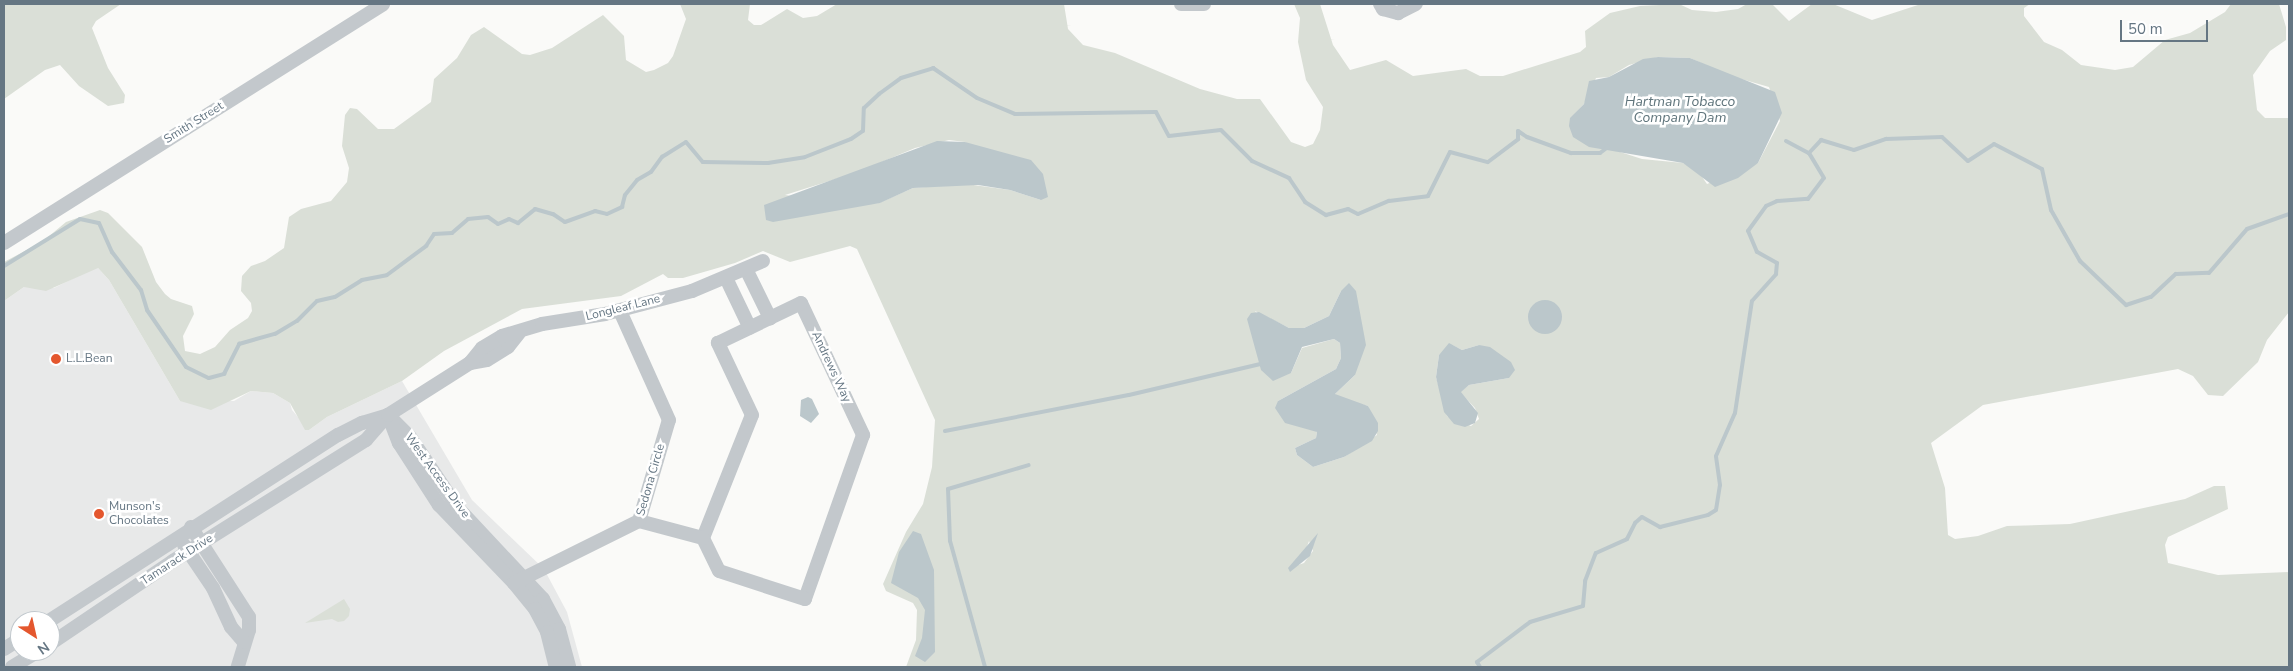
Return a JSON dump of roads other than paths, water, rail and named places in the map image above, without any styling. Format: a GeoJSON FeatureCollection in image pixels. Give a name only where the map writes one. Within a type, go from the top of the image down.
{"type":"FeatureCollection","features":[{"type":"Feature","properties":{"kind":"street","name":"Smith Street"},"geometry":{"type":"LineString","coordinates":[[4,243],[383,4]]}},
{"type":"Feature","properties":{"kind":"street"},"geometry":{"type":"LineString","coordinates":[[1181,4],[1204,4]]}},
{"type":"Feature","properties":{"kind":"street"},"geometry":{"type":"LineString","coordinates":[[1380,4],[1383,9],[1398,13],[1416,4]]}},
{"type":"Feature","properties":{"kind":"street","name":"Longleaf Lane"},"geometry":{"type":"LineString","coordinates":[[388,415],[470,363],[487,360],[501,351],[519,333],[542,324],[620,311],[726,278],[763,261]]}},
{"type":"Feature","properties":{"kind":"street"},"geometry":{"type":"LineString","coordinates":[[746,269],[770,318]]}},
{"type":"Feature","properties":{"kind":"street"},"geometry":{"type":"LineString","coordinates":[[726,278],[750,328]]}},
{"type":"Feature","properties":{"kind":"street","name":"Andrews Way"},"geometry":{"type":"LineString","coordinates":[[801,303],[863,435],[805,599],[719,572],[703,538],[752,415],[718,344],[770,318],[801,303]]}},
{"type":"Feature","properties":{"kind":"street","name":"Sedona Circle"},"geometry":{"type":"LineString","coordinates":[[520,580],[639,521],[669,420],[620,311]]}},
{"type":"Feature","properties":{"kind":"street","name":"Tamarack Drive"},"geometry":{"type":"LineString","coordinates":[[60,614],[295,461],[351,428],[388,415]]}},
{"type":"Feature","properties":{"kind":"street","name":"Tamarack Drive"},"geometry":{"type":"LineString","coordinates":[[60,637],[188,552],[366,440],[388,415]]}},
{"type":"Feature","properties":{"kind":"street","name":"West Access Drive"},"geometry":{"type":"LineString","coordinates":[[388,415],[410,437],[457,507],[554,617],[569,667]]}},
{"type":"Feature","properties":{"kind":"street"},"geometry":{"type":"LineString","coordinates":[[295,461],[305,478]]}},
{"type":"Feature","properties":{"kind":"street"},"geometry":{"type":"LineString","coordinates":[[639,521],[703,538]]}},
{"type":"Feature","properties":{"kind":"street"},"geometry":{"type":"LineString","coordinates":[[191,527],[248,614],[249,627],[238,667]]}},
{"type":"Feature","properties":{"kind":"street"},"geometry":{"type":"LineString","coordinates":[[177,536],[213,588],[231,627],[244,642]]}},
{"type":"Feature","properties":{"kind":"street","name":"West Access Drive"},"geometry":{"type":"LineString","coordinates":[[520,580],[543,624],[556,667]]}},
{"type":"Feature","properties":{"kind":"water","name":"Hartman Tobacco Company Dam"},"geometry":{"type":"Polygon","coordinates":[[[1658,57],[1690,58],[1775,92],[1782,113],[1758,163],[1738,178],[1715,187],[1683,163],[1589,147],[1573,137],[1569,126],[1570,118],[1584,104],[1589,81],[1609,77],[1643,59],[1658,57]]]}},
{"type":"Feature","properties":{"kind":"water"},"geometry":{"type":"Polygon","coordinates":[[[937,141],[965,142],[1031,160],[1043,174],[1048,197],[1041,200],[1010,190],[978,185],[913,188],[880,203],[773,222],[766,220],[764,205],[937,141]]]}},
{"type":"Feature","properties":{"kind":"water"},"geometry":{"type":"Polygon","coordinates":[[[1349,283],[1356,291],[1366,345],[1355,375],[1335,394],[1368,406],[1378,423],[1378,431],[1372,441],[1344,457],[1313,467],[1297,455],[1295,448],[1316,438],[1317,432],[1285,423],[1275,408],[1278,401],[1336,369],[1341,358],[1340,343],[1334,339],[1302,347],[1291,373],[1273,381],[1261,370],[1247,319],[1251,313],[1259,312],[1289,328],[1304,328],[1329,316],[1341,291],[1349,283]]]}},
{"type":"Feature","properties":{"kind":"water"},"geometry":{"type":"Polygon","coordinates":[[[1545,300],[1557,305],[1562,317],[1557,329],[1545,334],[1533,329],[1528,317],[1533,305],[1545,300]]]}},
{"type":"Feature","properties":{"kind":"water"},"geometry":{"type":"Polygon","coordinates":[[[1449,343],[1462,350],[1479,345],[1490,347],[1511,362],[1515,370],[1509,378],[1469,385],[1461,392],[1478,413],[1475,423],[1465,427],[1454,424],[1444,412],[1436,377],[1439,355],[1449,343]]]}},
{"type":"Feature","properties":{"kind":"water"},"geometry":{"type":"Polygon","coordinates":[[[808,397],[812,399],[819,414],[811,423],[800,416],[801,400],[808,397]]]}},
{"type":"Feature","properties":{"kind":"water"},"geometry":{"type":"Polygon","coordinates":[[[913,531],[921,534],[934,570],[935,652],[925,662],[915,656],[922,638],[925,610],[918,598],[891,583],[899,552],[913,531]]]}},
{"type":"Feature","properties":{"kind":"water"},"geometry":{"type":"Polygon","coordinates":[[[1318,533],[1310,556],[1290,572],[1288,568],[1318,533]]]}},
{"type":"Feature","properties":{"kind":"waterway"},"geometry":{"type":"LineString","coordinates":[[4,266],[80,219],[99,223],[112,252],[141,290],[147,310],[186,367],[209,378],[224,374],[239,344],[275,334],[297,321],[317,301],[335,297],[362,280],[387,275],[426,246],[434,234],[452,233],[468,219],[488,217],[498,224],[509,219],[518,223],[535,209],[553,214],[565,222],[595,211],[607,214],[622,207],[625,195],[637,180],[651,172],[662,157],[686,142],[703,162],[768,163],[805,157],[851,139],[863,131],[864,108],[879,94],[901,78],[933,68],[977,98],[1015,114],[1156,112],[1169,136],[1221,130],[1252,161],[1289,178],[1305,202],[1326,215],[1348,209],[1358,214],[1389,201],[1428,196],[1450,152],[1488,162],[1518,139],[1518,131],[1527,137],[1571,153],[1600,153],[1608,147]]}},
{"type":"Feature","properties":{"kind":"waterway"},"geometry":{"type":"LineString","coordinates":[[1480,667],[1477,662],[1530,622],[1583,606],[1585,581],[1596,553],[1627,539],[1635,523],[1642,517],[1660,527],[1708,515],[1716,510],[1720,485],[1716,456],[1735,413],[1752,301],[1776,274],[1777,263],[1757,252],[1748,231],[1766,206],[1777,201],[1808,199],[1824,178],[1809,153],[1821,140],[1854,150],[1886,139],[1942,137],[1968,161],[1994,144],[2042,169],[2051,210],[2080,261],[2126,305],[2151,297],[2176,274],[2209,273],[2247,229],[2289,214]]}},
{"type":"Feature","properties":{"kind":"waterway"},"geometry":{"type":"LineString","coordinates":[[1786,141],[1809,153]]}},
{"type":"Feature","properties":{"kind":"waterway"},"geometry":{"type":"LineString","coordinates":[[945,431],[1129,395],[1260,364]]}},
{"type":"Feature","properties":{"kind":"waterway"},"geometry":{"type":"LineString","coordinates":[[985,667],[950,541],[948,489],[1029,465]]}},
{"type":"Feature","properties":{"kind":"place","name":"L.L.Bean"},"geometry":{"type":"Point","coordinates":[56,359]}},
{"type":"Feature","properties":{"kind":"place","name":"Munson's Chocolates"},"geometry":{"type":"Point","coordinates":[99,514]}}]}
